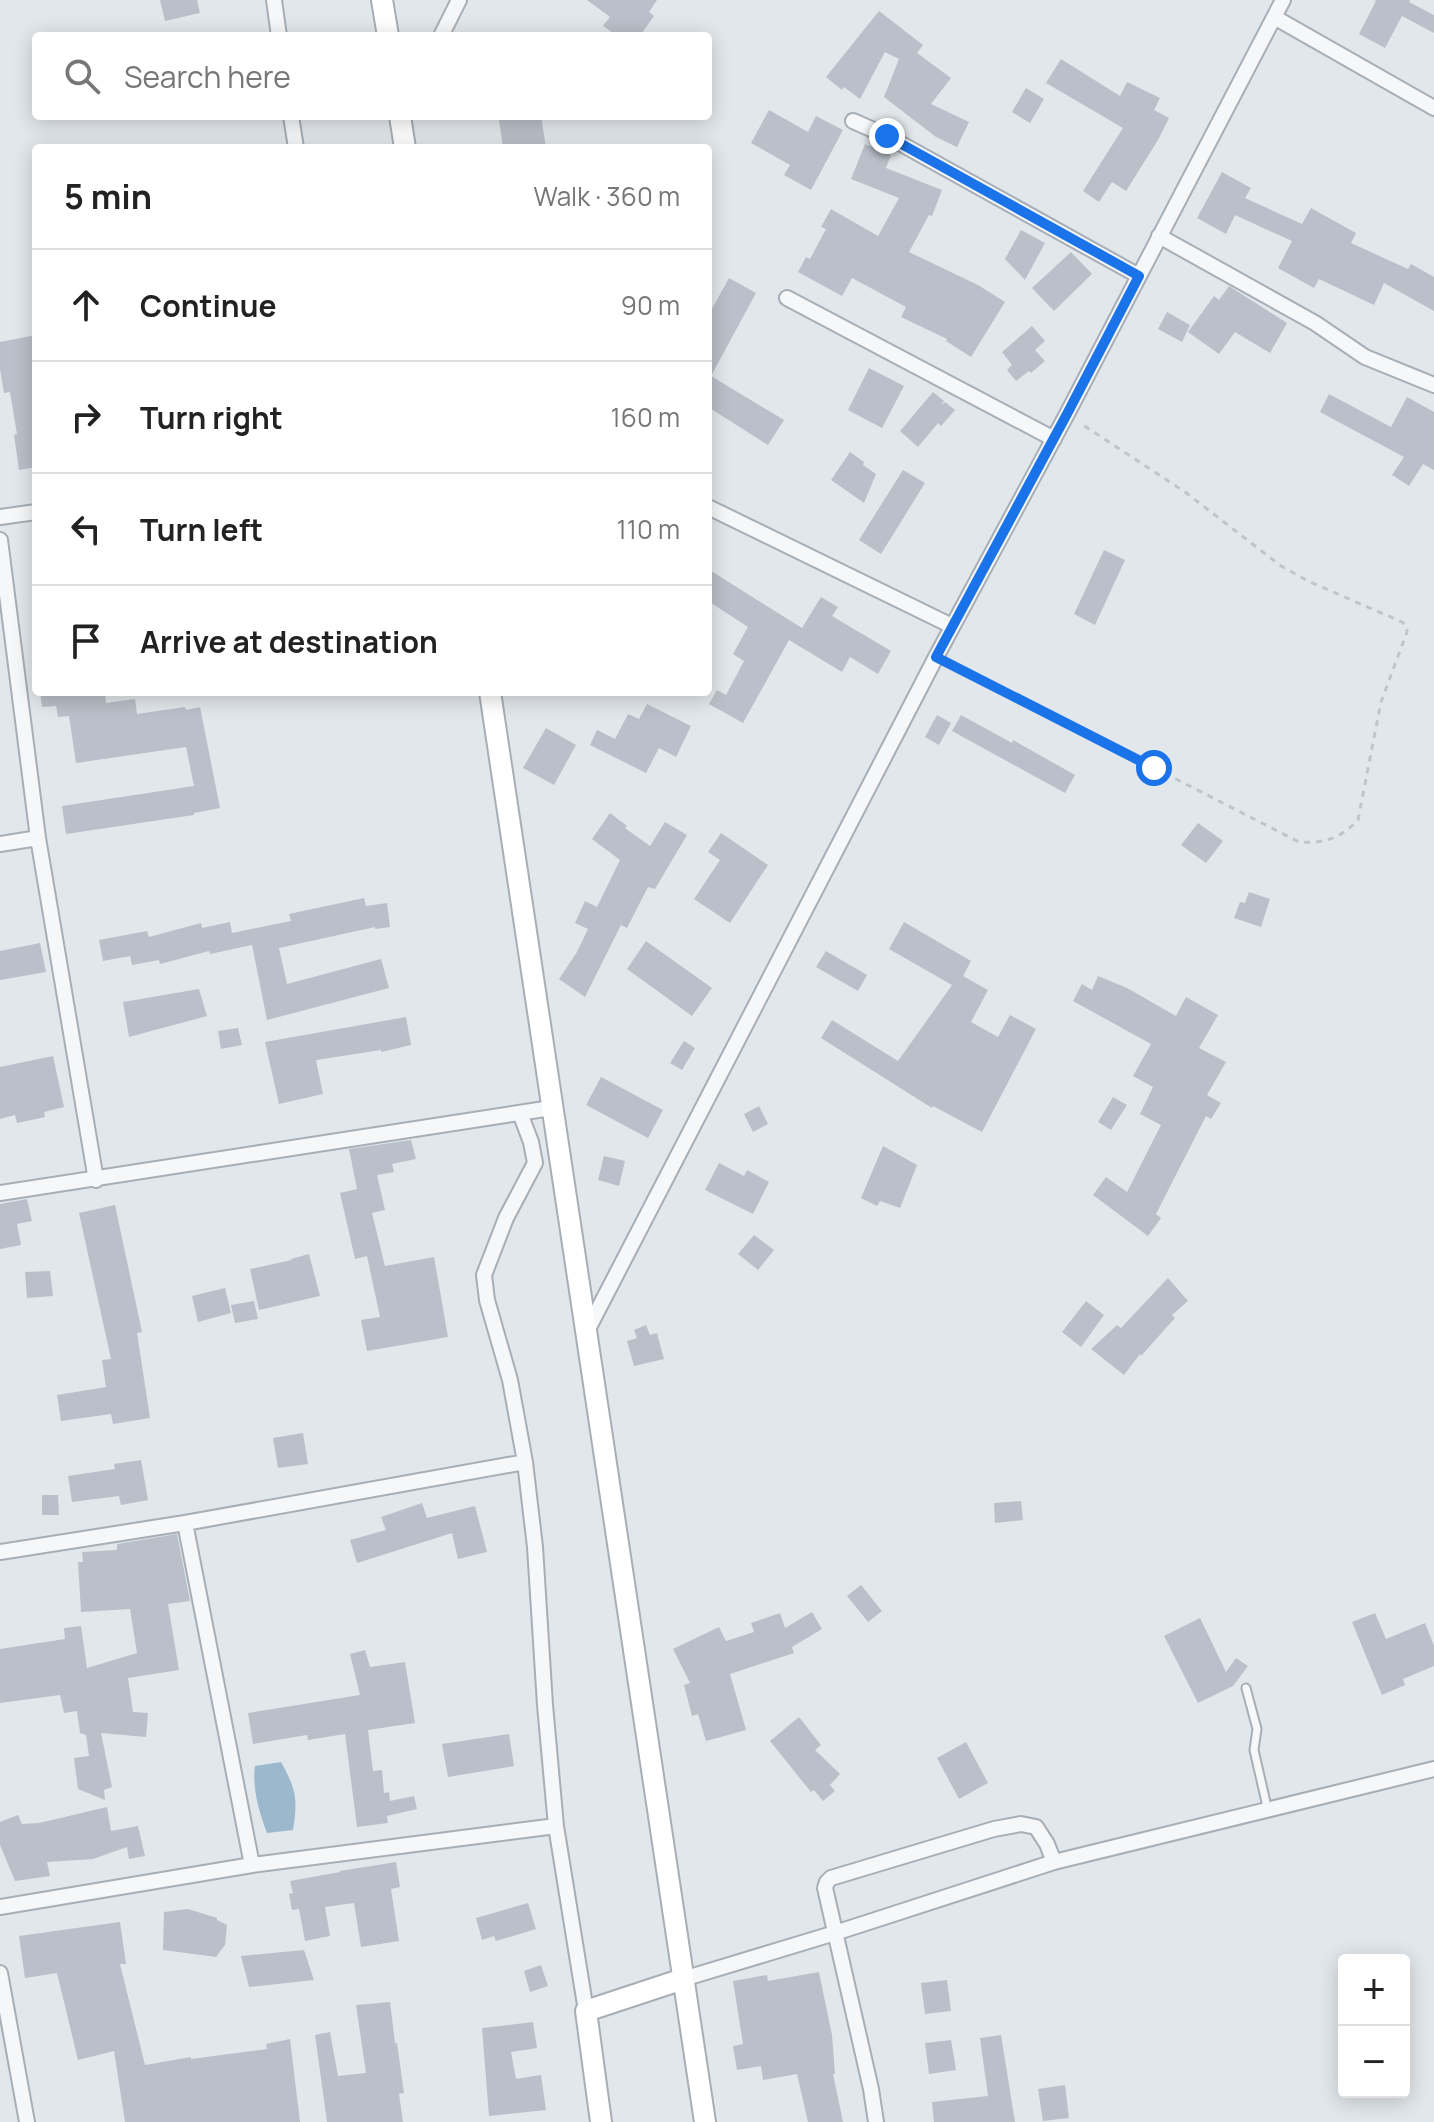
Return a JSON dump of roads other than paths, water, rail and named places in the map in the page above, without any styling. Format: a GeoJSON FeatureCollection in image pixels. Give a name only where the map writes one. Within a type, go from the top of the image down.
{"type":"FeatureCollection","features":[{"type":"Feature","properties":{"kind":"main road"},"geometry":{"type":"LineString","coordinates":[[382,0],[387,32]]}},
{"type":"Feature","properties":{"kind":"main road"},"geometry":{"type":"LineString","coordinates":[[401,120],[404,144]]}},
{"type":"Feature","properties":{"kind":"main road"},"geometry":{"type":"LineString","coordinates":[[491,696],[705,2122]]}},
{"type":"Feature","properties":{"kind":"main road"},"geometry":{"type":"LineString","coordinates":[[601,2122],[586,2011],[683,1979]]}},
{"type":"Feature","properties":{"kind":"street"},"geometry":{"type":"LineString","coordinates":[[274,0],[278,32]]}},
{"type":"Feature","properties":{"kind":"street"},"geometry":{"type":"LineString","coordinates":[[443,32],[459,0]]}},
{"type":"Feature","properties":{"kind":"street"},"geometry":{"type":"LineString","coordinates":[[587,1331],[952,626],[1054,439],[1283,0]]}},
{"type":"Feature","properties":{"kind":"street"},"geometry":{"type":"LineString","coordinates":[[1274,17],[1434,108]]}},
{"type":"Feature","properties":{"kind":"street"},"geometry":{"type":"LineString","coordinates":[[292,120],[295,144]]}},
{"type":"Feature","properties":{"kind":"street"},"geometry":{"type":"LineString","coordinates":[[853,121],[887,136],[1139,276]]}},
{"type":"Feature","properties":{"kind":"street"},"geometry":{"type":"LineString","coordinates":[[1159,236],[1315,323],[1365,357],[1434,385]]}},
{"type":"Feature","properties":{"kind":"street"},"geometry":{"type":"LineString","coordinates":[[787,298],[1054,439]]}},
{"type":"Feature","properties":{"kind":"street"},"geometry":{"type":"LineString","coordinates":[[712,509],[952,626]]}},
{"type":"Feature","properties":{"kind":"street"},"geometry":{"type":"LineString","coordinates":[[0,517],[32,513]]}},
{"type":"Feature","properties":{"kind":"street"},"geometry":{"type":"LineString","coordinates":[[0,540],[38,838],[96,1180]]}},
{"type":"Feature","properties":{"kind":"street"},"geometry":{"type":"LineString","coordinates":[[0,844],[38,838]]}},
{"type":"Feature","properties":{"kind":"street"},"geometry":{"type":"LineString","coordinates":[[0,1193],[551,1108]]}},
{"type":"Feature","properties":{"kind":"street"},"geometry":{"type":"LineString","coordinates":[[520,1113],[535,1163],[506,1218],[484,1275],[487,1300],[510,1380],[525,1462],[535,1547],[556,1826],[586,2011]]}},
{"type":"Feature","properties":{"kind":"street"},"geometry":{"type":"LineString","coordinates":[[0,1552],[185,1523],[525,1462]]}},
{"type":"Feature","properties":{"kind":"street"},"geometry":{"type":"LineString","coordinates":[[185,1523],[252,1865]]}},
{"type":"Feature","properties":{"kind":"street"},"geometry":{"type":"LineString","coordinates":[[683,1979],[1054,1862],[1434,1769]]}},
{"type":"Feature","properties":{"kind":"street"},"geometry":{"type":"LineString","coordinates":[[876,2122],[825,1888],[827,1882],[831,1878],[994,1829],[1021,1824],[1036,1827],[1054,1862]]}},
{"type":"Feature","properties":{"kind":"street"},"geometry":{"type":"LineString","coordinates":[[0,1907],[252,1865],[556,1826]]}},
{"type":"Feature","properties":{"kind":"street"},"geometry":{"type":"LineString","coordinates":[[0,1973],[27,2122]]}},
{"type":"Feature","properties":{"kind":"lane"},"geometry":{"type":"LineString","coordinates":[[1246,1688],[1257,1729],[1254,1750],[1268,1811]]}},
{"type":"Feature","properties":{"kind":"water"},"geometry":{"type":"Polygon","coordinates":[[[281,1762],[294,1794],[293,1830],[267,1833],[257,1800],[255,1766],[281,1762]]]}}]}
